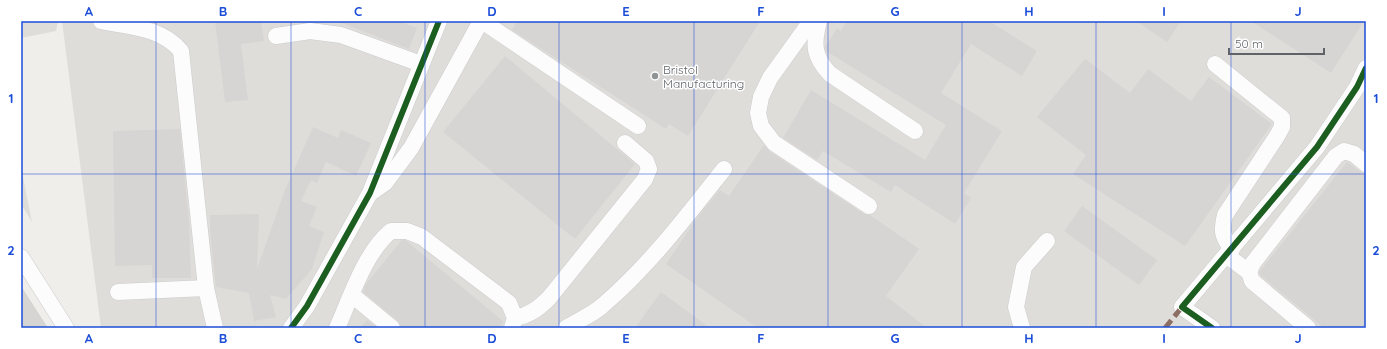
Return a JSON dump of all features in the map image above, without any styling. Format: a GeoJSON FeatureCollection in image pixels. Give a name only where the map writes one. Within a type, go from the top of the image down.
{"type":"FeatureCollection","features":[{"type":"Feature","properties":{"kind":"street"},"geometry":{"type":"LineString","coordinates":[[101,21],[159,32],[173,42],[181,51],[206,288],[215,328]]}},
{"type":"Feature","properties":{"kind":"street"},"geometry":{"type":"LineString","coordinates":[[291,328],[307,306],[370,193],[439,21]]}},
{"type":"Feature","properties":{"kind":"street"},"geometry":{"type":"LineString","coordinates":[[370,193],[385,183],[411,148],[482,21],[638,126]]}},
{"type":"Feature","properties":{"kind":"street"},"geometry":{"type":"LineString","coordinates":[[811,21],[770,78],[761,97],[758,113],[761,126],[774,143],[869,206]]}},
{"type":"Feature","properties":{"kind":"street"},"geometry":{"type":"LineString","coordinates":[[819,21],[815,49],[820,63],[830,74],[915,131]]}},
{"type":"Feature","properties":{"kind":"street"},"geometry":{"type":"LineString","coordinates":[[276,36],[308,26],[340,35],[421,64]]}},
{"type":"Feature","properties":{"kind":"street"},"geometry":{"type":"LineString","coordinates":[[1215,64],[1282,118],[1282,127],[1277,136],[1225,215],[1222,229],[1224,239],[1229,252],[1249,272],[1252,281],[1308,328]]}},
{"type":"Feature","properties":{"kind":"street"},"geometry":{"type":"LineString","coordinates":[[1212,328],[1182,307],[1317,147],[1362,89],[1366,68]]}},
{"type":"Feature","properties":{"kind":"street"},"geometry":{"type":"LineString","coordinates":[[337,328],[368,260],[380,239],[391,231],[407,232],[422,237],[509,303],[513,309],[514,323],[537,310],[549,298],[645,179],[649,168],[646,161],[625,143]]}},
{"type":"Feature","properties":{"kind":"street"},"geometry":{"type":"LineString","coordinates":[[1249,272],[1253,263],[1336,156],[1344,151],[1354,154],[1366,164]]}},
{"type":"Feature","properties":{"kind":"street"},"geometry":{"type":"LineString","coordinates":[[566,328],[601,307],[637,274],[667,240],[724,169]]}},
{"type":"Feature","properties":{"kind":"street"},"geometry":{"type":"LineString","coordinates":[[1022,328],[1016,307],[1024,267],[1047,241]]}},
{"type":"Feature","properties":{"kind":"street"},"geometry":{"type":"LineString","coordinates":[[21,257],[66,328]]}},
{"type":"Feature","properties":{"kind":"street"},"geometry":{"type":"LineString","coordinates":[[118,292],[206,288]]}},
{"type":"Feature","properties":{"kind":"street"},"geometry":{"type":"LineString","coordinates":[[352,295],[392,328]]}},
{"type":"Feature","properties":{"kind":"shaded area"},"geometry":{"type":"Polygon","coordinates":[[[21,21],[58,21],[56,31],[21,38],[21,21]]]}},
{"type":"Feature","properties":{"kind":"shaded area"},"geometry":{"type":"Polygon","coordinates":[[[62,21],[1366,21],[1366,328],[101,328],[62,21]]]}},
{"type":"Feature","properties":{"kind":"shaded area"},"geometry":{"type":"Polygon","coordinates":[[[21,167],[32,222],[21,204],[21,167]]]}},
{"type":"Feature","properties":{"kind":"building"},"geometry":{"type":"Polygon","coordinates":[[[215,21],[261,21],[264,41],[241,44],[248,100],[225,102],[215,21]]]}},
{"type":"Feature","properties":{"kind":"building"},"geometry":{"type":"Polygon","coordinates":[[[337,21],[398,21],[417,28],[409,49],[337,21]]]}},
{"type":"Feature","properties":{"kind":"building","name":"Bristol Manufacturing"},"geometry":{"type":"Polygon","coordinates":[[[517,21],[760,21],[688,136],[669,124],[666,129],[512,30],[517,21]]]}},
{"type":"Feature","properties":{"kind":"building"},"geometry":{"type":"Polygon","coordinates":[[[847,21],[989,21],[1037,51],[1022,76],[971,44],[941,93],[1002,131],[964,193],[971,198],[955,224],[895,185],[891,192],[823,151],[817,160],[783,138],[811,90],[925,160],[946,125],[826,51],[825,47],[837,28],[841,31],[847,21]]]}},
{"type":"Feature","properties":{"kind":"building"},"geometry":{"type":"Polygon","coordinates":[[[1136,21],[1181,21],[1167,42],[1136,21]]]}},
{"type":"Feature","properties":{"kind":"building"},"geometry":{"type":"Polygon","coordinates":[[[1251,21],[1364,21],[1331,73],[1251,21]]]}},
{"type":"Feature","properties":{"kind":"building"},"geometry":{"type":"Polygon","coordinates":[[[505,56],[635,164],[575,239],[443,132],[505,56]]]}},
{"type":"Feature","properties":{"kind":"building"},"geometry":{"type":"Polygon","coordinates":[[[1085,59],[1130,93],[1148,69],[1191,101],[1209,77],[1272,124],[1185,246],[1073,174],[1086,155],[1037,117],[1085,59]]]}},
{"type":"Feature","properties":{"kind":"building"},"geometry":{"type":"Polygon","coordinates":[[[313,127],[338,138],[341,130],[371,143],[356,176],[326,162],[317,183],[311,180],[301,201],[317,207],[309,226],[324,232],[312,269],[286,299],[270,295],[276,317],[254,321],[249,293],[216,287],[210,231],[210,215],[259,214],[257,269],[285,190],[313,127]]]}},
{"type":"Feature","properties":{"kind":"building"},"geometry":{"type":"Polygon","coordinates":[[[180,129],[189,222],[191,278],[152,278],[152,265],[115,266],[113,131],[180,129]]]}},
{"type":"Feature","properties":{"kind":"building"},"geometry":{"type":"Polygon","coordinates":[[[764,145],[769,151],[864,214],[870,215],[919,249],[886,296],[927,328],[758,328],[666,264],[697,218],[720,190],[729,196],[764,145]]]}},
{"type":"Feature","properties":{"kind":"building"},"geometry":{"type":"Polygon","coordinates":[[[1347,162],[1366,176],[1366,328],[1324,328],[1260,275],[1259,272],[1347,162]]]}},
{"type":"Feature","properties":{"kind":"building"},"geometry":{"type":"Polygon","coordinates":[[[1082,206],[1157,260],[1139,285],[1064,231],[1082,206]]]}},
{"type":"Feature","properties":{"kind":"building"},"geometry":{"type":"Polygon","coordinates":[[[402,240],[405,240],[504,322],[499,328],[401,328],[398,321],[363,292],[366,284],[402,240]]]}},
{"type":"Feature","properties":{"kind":"building"},"geometry":{"type":"Polygon","coordinates":[[[21,286],[48,328],[21,328],[21,286]]]}},
{"type":"Feature","properties":{"kind":"building"},"geometry":{"type":"Polygon","coordinates":[[[661,292],[710,328],[635,328],[661,292]]]}},
{"type":"Feature","properties":{"kind":"building"},"geometry":{"type":"Polygon","coordinates":[[[367,320],[377,328],[360,328],[367,320]]]}},
{"type":"Feature","properties":{"kind":"marked path"},"geometry":{"type":"LineString","coordinates":[[1165,328],[1182,307]]}},
{"type":"Feature","properties":{"kind":"cycle path"},"geometry":{"type":"LineString","coordinates":[[291,328],[307,306],[370,193],[439,21]]}},
{"type":"Feature","properties":{"kind":"cycle path"},"geometry":{"type":"LineString","coordinates":[[1212,328],[1182,307],[1317,147],[1357,87],[1366,68]]}},
{"type":"Feature","properties":{"kind":"place","name":"Bristol Manufacturing"},"geometry":{"type":"Point","coordinates":[655,76]}}]}
